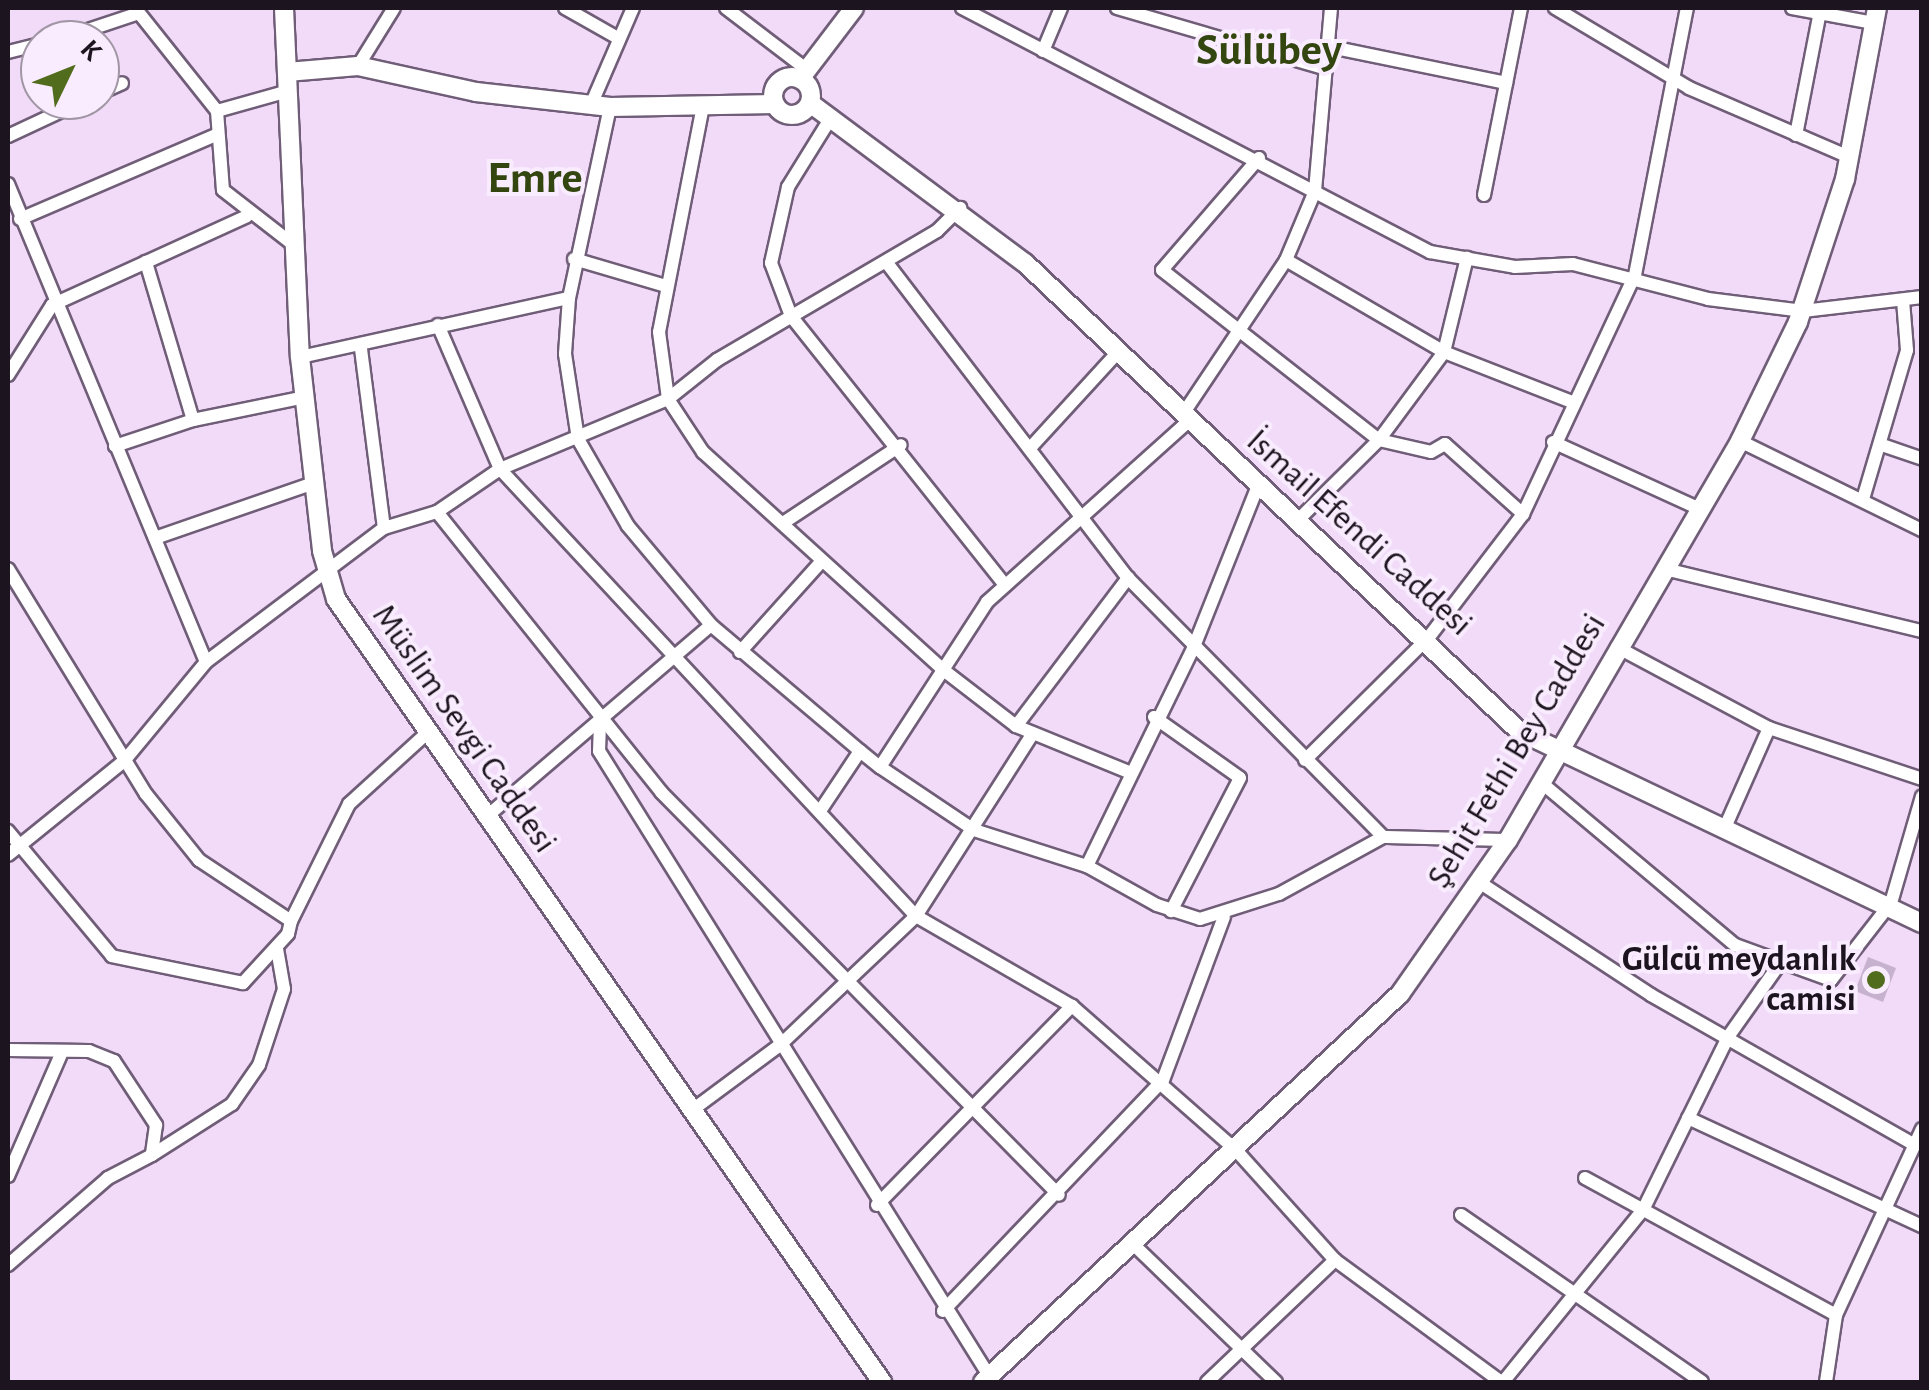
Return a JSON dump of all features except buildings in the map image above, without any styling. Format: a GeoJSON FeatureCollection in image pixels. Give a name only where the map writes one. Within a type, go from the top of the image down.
{"type":"FeatureCollection","features":[{"type":"Feature","properties":{"kind":"street","name":"Müslim Sevgi Caddesi"},"geometry":{"type":"LineString","coordinates":[[284,8],[300,357],[326,569],[353,629],[882,1382]]}},
{"type":"Feature","properties":{"kind":"street"},"geometry":{"type":"LineString","coordinates":[[358,66],[394,8]]}},
{"type":"Feature","properties":{"kind":"street"},"geometry":{"type":"LineString","coordinates":[[565,8],[616,37]]}},
{"type":"Feature","properties":{"kind":"street"},"geometry":{"type":"LineString","coordinates":[[634,8],[616,37],[600,106],[574,259],[565,354],[578,440],[628,526],[711,625],[880,767],[974,830],[1087,866],[1171,912],[1224,917],[1383,837],[1508,840]]}},
{"type":"Feature","properties":{"kind":"street"},"geometry":{"type":"LineString","coordinates":[[217,111],[287,81],[358,66],[600,106],[702,110],[775,104],[790,115],[810,103],[803,74],[726,8]]}},
{"type":"Feature","properties":{"kind":"street"},"geometry":{"type":"LineString","coordinates":[[775,104],[780,81],[803,74],[854,8]]}},
{"type":"Feature","properties":{"kind":"street"},"geometry":{"type":"LineString","coordinates":[[962,8],[1259,158],[1385,235],[1467,258],[1635,275],[1708,299],[1803,310],[1922,297]]}},
{"type":"Feature","properties":{"kind":"street"},"geometry":{"type":"LineString","coordinates":[[1043,52],[1060,8]]}},
{"type":"Feature","properties":{"kind":"street"},"geometry":{"type":"LineString","coordinates":[[1117,8],[1323,68]]}},
{"type":"Feature","properties":{"kind":"street"},"geometry":{"type":"LineString","coordinates":[[880,767],[1005,586],[1082,521],[1186,418],[1241,336],[1286,260],[1315,191],[1331,8]]}},
{"type":"Feature","properties":{"kind":"street"},"geometry":{"type":"LineString","coordinates":[[1484,195],[1520,8]]}},
{"type":"Feature","properties":{"kind":"street"},"geometry":{"type":"LineString","coordinates":[[1555,8],[1586,14],[1672,76],[1849,158]]}},
{"type":"Feature","properties":{"kind":"street"},"geometry":{"type":"LineString","coordinates":[[1305,760],[1429,637],[1522,514],[1570,401],[1635,275],[1687,8]]}},
{"type":"Feature","properties":{"kind":"street"},"geometry":{"type":"LineString","coordinates":[[1792,8],[1876,15]]}},
{"type":"Feature","properties":{"kind":"street"},"geometry":{"type":"LineString","coordinates":[[111,20],[138,10],[217,111],[223,190],[246,216],[294,245]]}},
{"type":"Feature","properties":{"kind":"street"},"geometry":{"type":"LineString","coordinates":[[1796,135],[1820,12]]}},
{"type":"Feature","properties":{"kind":"street","name":"Şehit Fethi Bey Caddesi"},"geometry":{"type":"LineString","coordinates":[[988,1381],[1400,994],[1508,840],[1740,441],[1803,310],[1849,158],[1876,15]]}},
{"type":"Feature","properties":{"kind":"street"},"geometry":{"type":"LineString","coordinates":[[1326,46],[1506,83]]}},
{"type":"Feature","properties":{"kind":"street","name":"İsmail Efendi Caddesi"},"geometry":{"type":"LineString","coordinates":[[810,103],[960,208],[1118,352],[1295,523],[1429,637],[1510,723],[1558,750],[1891,903],[1922,923]]}},
{"type":"Feature","properties":{"kind":"street"},"geometry":{"type":"LineString","coordinates":[[702,110],[658,332],[668,399],[702,452],[946,672],[1016,726],[1129,772]]}},
{"type":"Feature","properties":{"kind":"street"},"geometry":{"type":"LineString","coordinates":[[832,116],[788,187],[774,233],[771,263],[791,316],[900,445],[1005,586]]}},
{"type":"Feature","properties":{"kind":"street"},"geometry":{"type":"LineString","coordinates":[[8,136],[42,120]]}},
{"type":"Feature","properties":{"kind":"street"},"geometry":{"type":"LineString","coordinates":[[20,218],[218,134]]}},
{"type":"Feature","properties":{"kind":"street"},"geometry":{"type":"LineString","coordinates":[[1259,158],[1162,270],[1241,336],[1379,440],[1431,452],[1446,444],[1522,514]]}},
{"type":"Feature","properties":{"kind":"street"},"geometry":{"type":"LineString","coordinates":[[8,184],[52,306],[206,662]]}},
{"type":"Feature","properties":{"kind":"street"},"geometry":{"type":"LineString","coordinates":[[13,850],[124,761],[206,662],[384,528],[437,512],[500,469],[578,440],[668,399],[791,316],[887,263],[960,208]]}},
{"type":"Feature","properties":{"kind":"street"},"geometry":{"type":"LineString","coordinates":[[8,375],[52,306],[246,216]]}},
{"type":"Feature","properties":{"kind":"street"},"geometry":{"type":"LineString","coordinates":[[1295,523],[1379,440],[1444,352],[1467,258]]}},
{"type":"Feature","properties":{"kind":"street"},"geometry":{"type":"LineString","coordinates":[[574,259],[666,286]]}},
{"type":"Feature","properties":{"kind":"street"},"geometry":{"type":"LineString","coordinates":[[1286,260],[1444,352],[1570,401]]}},
{"type":"Feature","properties":{"kind":"street"},"geometry":{"type":"LineString","coordinates":[[146,262],[194,420]]}},
{"type":"Feature","properties":{"kind":"street"},"geometry":{"type":"LineString","coordinates":[[887,263],[1128,578],[1193,649],[1383,837]]}},
{"type":"Feature","properties":{"kind":"street"},"geometry":{"type":"LineString","coordinates":[[300,357],[362,349],[438,325],[569,298]]}},
{"type":"Feature","properties":{"kind":"street"},"geometry":{"type":"LineString","coordinates":[[1863,499],[1884,446],[1907,350],[1903,300]]}},
{"type":"Feature","properties":{"kind":"street"},"geometry":{"type":"LineString","coordinates":[[438,325],[500,469],[673,660],[916,916],[1072,1006],[1163,1080],[1235,1149],[1335,1260],[1502,1382],[1643,1210],[1728,1037],[1778,966]]}},
{"type":"Feature","properties":{"kind":"street"},"geometry":{"type":"LineString","coordinates":[[362,349],[384,528]]}},
{"type":"Feature","properties":{"kind":"street"},"geometry":{"type":"LineString","coordinates":[[1031,447],[1118,352]]}},
{"type":"Feature","properties":{"kind":"street"},"geometry":{"type":"LineString","coordinates":[[115,446],[194,420],[305,397]]}},
{"type":"Feature","properties":{"kind":"street"},"geometry":{"type":"LineString","coordinates":[[1740,441],[1922,530]]}},
{"type":"Feature","properties":{"kind":"street"},"geometry":{"type":"LineString","coordinates":[[1553,442],[1700,509]]}},
{"type":"Feature","properties":{"kind":"street"},"geometry":{"type":"LineString","coordinates":[[783,522],[900,445]]}},
{"type":"Feature","properties":{"kind":"street"},"geometry":{"type":"LineString","coordinates":[[1884,446],[1922,459]]}},
{"type":"Feature","properties":{"kind":"street"},"geometry":{"type":"LineString","coordinates":[[155,538],[314,483]]}},
{"type":"Feature","properties":{"kind":"street"},"geometry":{"type":"LineString","coordinates":[[1087,866],[1154,717],[1193,649],[1257,488]]}},
{"type":"Feature","properties":{"kind":"street"},"geometry":{"type":"LineString","coordinates":[[437,512],[556,655],[600,723],[848,982],[975,1104],[1059,1194]]}},
{"type":"Feature","properties":{"kind":"street"},"geometry":{"type":"LineString","coordinates":[[740,652],[822,561]]}},
{"type":"Feature","properties":{"kind":"street"},"geometry":{"type":"LineString","coordinates":[[8,569],[124,761],[199,860],[291,921]]}},
{"type":"Feature","properties":{"kind":"street"},"geometry":{"type":"LineString","coordinates":[[1666,569],[1922,631]]}},
{"type":"Feature","properties":{"kind":"street"},"geometry":{"type":"LineString","coordinates":[[1016,726],[1128,578]]}},
{"type":"Feature","properties":{"kind":"street"},"geometry":{"type":"LineString","coordinates":[[485,818],[711,625]]}},
{"type":"Feature","properties":{"kind":"street"},"geometry":{"type":"LineString","coordinates":[[1617,647],[1769,728],[1922,779]]}},
{"type":"Feature","properties":{"kind":"street"},"geometry":{"type":"LineString","coordinates":[[1154,717],[1240,778],[1171,912]]}},
{"type":"Feature","properties":{"kind":"street"},"geometry":{"type":"LineString","coordinates":[[600,723],[599,750],[988,1381]]}},
{"type":"Feature","properties":{"kind":"street"},"geometry":{"type":"LineString","coordinates":[[1726,825],[1769,728]]}},
{"type":"Feature","properties":{"kind":"street"},"geometry":{"type":"LineString","coordinates":[[691,1111],[780,1045],[916,916],[1033,733]]}},
{"type":"Feature","properties":{"kind":"street"},"geometry":{"type":"LineString","coordinates":[[8,830],[13,850],[112,956],[243,983],[277,949],[348,804],[426,734]]}},
{"type":"Feature","properties":{"kind":"street"},"geometry":{"type":"LineString","coordinates":[[820,811],[860,751]]}},
{"type":"Feature","properties":{"kind":"street"},"geometry":{"type":"LineString","coordinates":[[1543,784],[1712,930],[1778,966],[1832,980],[1891,903],[1922,796]]}},
{"type":"Feature","properties":{"kind":"street"},"geometry":{"type":"LineString","coordinates":[[1480,882],[1728,1037],[1916,1145]]}},
{"type":"Feature","properties":{"kind":"street"},"geometry":{"type":"LineString","coordinates":[[943,1311],[1059,1194],[1163,1080],[1224,917]]}},
{"type":"Feature","properties":{"kind":"street"},"geometry":{"type":"LineString","coordinates":[[8,1266],[108,1178],[232,1104],[259,1065],[284,989],[277,949]]}},
{"type":"Feature","properties":{"kind":"street"},"geometry":{"type":"LineString","coordinates":[[877,1205],[1072,1006]]}},
{"type":"Feature","properties":{"kind":"street"},"geometry":{"type":"LineString","coordinates":[[8,1050],[61,1054],[89,1051],[114,1060],[156,1125],[152,1155]]}},
{"type":"Feature","properties":{"kind":"street"},"geometry":{"type":"LineString","coordinates":[[8,1176],[61,1054]]}},
{"type":"Feature","properties":{"kind":"street"},"geometry":{"type":"LineString","coordinates":[[1688,1118],[1883,1214],[1922,1226]]}},
{"type":"Feature","properties":{"kind":"street"},"geometry":{"type":"LineString","coordinates":[[1826,1382],[1836,1315],[1922,1129]]}},
{"type":"Feature","properties":{"kind":"street"},"geometry":{"type":"LineString","coordinates":[[1585,1178],[1836,1315]]}},
{"type":"Feature","properties":{"kind":"street"},"geometry":{"type":"LineString","coordinates":[[1461,1215],[1702,1382]]}},
{"type":"Feature","properties":{"kind":"street"},"geometry":{"type":"LineString","coordinates":[[1133,1244],[1276,1382]]}},
{"type":"Feature","properties":{"kind":"street"},"geometry":{"type":"LineString","coordinates":[[1207,1382],[1335,1260]]}},
{"type":"Feature","properties":{"kind":"place","name":"Gülcü meydanlık camisi"},"geometry":{"type":"Point","coordinates":[1876,980]}},
{"type":"Feature","properties":{"kind":"district","name":"Sülübey"},"geometry":{"type":"Point","coordinates":[1269,51]}},
{"type":"Feature","properties":{"kind":"district","name":"Emre"},"geometry":{"type":"Point","coordinates":[535,179]}}]}
